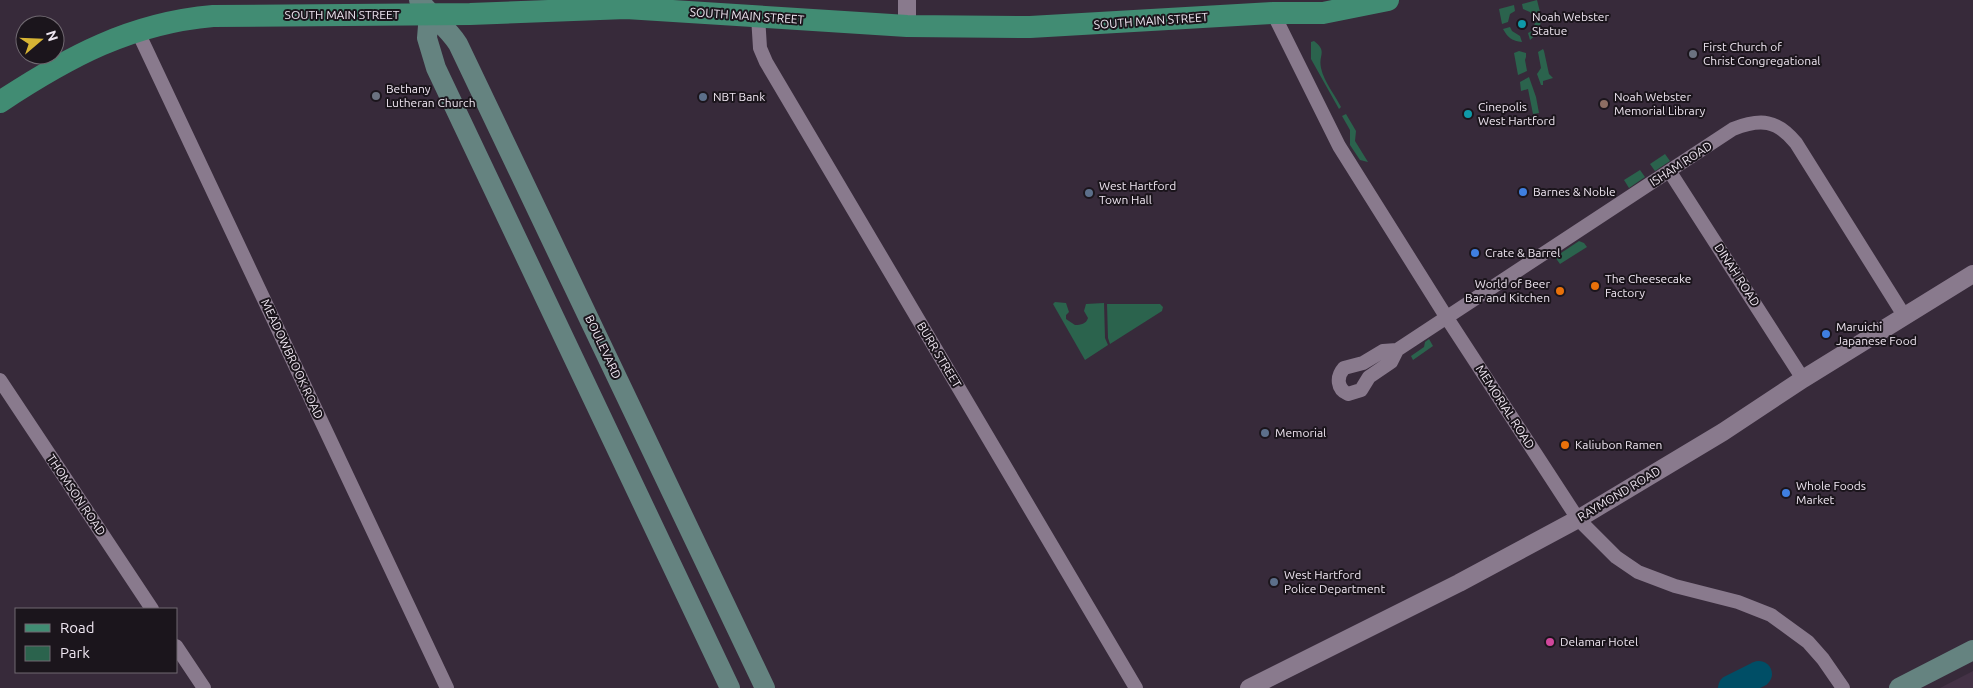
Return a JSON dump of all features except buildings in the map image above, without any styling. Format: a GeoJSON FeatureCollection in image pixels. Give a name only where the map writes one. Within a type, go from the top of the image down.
{"type":"FeatureCollection","features":[{"type":"Feature","properties":{"kind":"main road","name":"SOUTH MAIN STREET"},"geometry":{"type":"LineString","coordinates":[[1272,12],[1299,0]]}},
{"type":"Feature","properties":{"kind":"main road","name":"SOUTH MAIN STREET"},"geometry":{"type":"LineString","coordinates":[[0,102],[74,56],[137,30],[194,18],[424,7],[470,14],[652,5],[758,16],[907,26],[1064,26],[1272,12],[1323,13],[1388,0]]}},
{"type":"Feature","properties":{"kind":"main road","name":"BOULEVARD"},"geometry":{"type":"LineString","coordinates":[[424,7],[453,36],[458,44],[765,688]]}},
{"type":"Feature","properties":{"kind":"main road"},"geometry":{"type":"LineString","coordinates":[[424,7],[427,38],[436,68],[727,681],[752,662]]}},
{"type":"Feature","properties":{"kind":"main road"},"geometry":{"type":"LineString","coordinates":[[522,250],[550,237]]}},
{"type":"Feature","properties":{"kind":"main road"},"geometry":{"type":"LineString","coordinates":[[623,463],[652,450]]}},
{"type":"Feature","properties":{"kind":"main road"},"geometry":{"type":"LineString","coordinates":[[1899,688],[1973,650]]}},
{"type":"Feature","properties":{"kind":"street"},"geometry":{"type":"LineString","coordinates":[[907,0],[907,26]]}},
{"type":"Feature","properties":{"kind":"street","name":"MEMORIAL ROAD"},"geometry":{"type":"LineString","coordinates":[[1272,12],[1339,146],[1447,318],[1578,519],[1616,557],[1638,572],[1676,586],[1738,602],[1771,615],[1808,642],[1823,659],[1843,688]]}},
{"type":"Feature","properties":{"kind":"street","name":"BURR STREET"},"geometry":{"type":"LineString","coordinates":[[758,16],[760,48],[766,62],[1136,688]]}},
{"type":"Feature","properties":{"kind":"street","name":"MEADOWBROOK ROAD"},"geometry":{"type":"LineString","coordinates":[[137,30],[447,688]]}},
{"type":"Feature","properties":{"kind":"street","name":"ISHAM ROAD"},"geometry":{"type":"LineString","coordinates":[[1397,350],[1738,127],[1754,122],[1779,126],[1796,144],[1905,317]]}},
{"type":"Feature","properties":{"kind":"street","name":"DINAH ROAD"},"geometry":{"type":"LineString","coordinates":[[1670,172],[1803,379]]}},
{"type":"Feature","properties":{"kind":"street","name":"RAYMOND ROAD"},"geometry":{"type":"LineString","coordinates":[[1249,688],[1459,583],[1578,519],[1723,432],[1803,379],[1973,274]]}},
{"type":"Feature","properties":{"kind":"street","name":"THOMSON ROAD"},"geometry":{"type":"LineString","coordinates":[[0,380],[151,608]]}},
{"type":"Feature","properties":{"kind":"street"},"geometry":{"type":"LineString","coordinates":[[178,649],[204,688]]}},
{"type":"Feature","properties":{"kind":"shaded area"},"geometry":{"type":"Polygon","coordinates":[[[1973,671],[1973,688],[1940,688],[1973,671]]]}},
{"type":"Feature","properties":{"kind":"green space"},"geometry":{"type":"Polygon","coordinates":[[[1537,0],[1541,16],[1533,18],[1530,12],[1523,9],[1522,4],[1537,0]]]}},
{"type":"Feature","properties":{"kind":"green space"},"geometry":{"type":"Polygon","coordinates":[[[1514,5],[1515,11],[1510,14],[1508,22],[1502,24],[1499,9],[1514,5]]]}},
{"type":"Feature","properties":{"kind":"green space"},"geometry":{"type":"Polygon","coordinates":[[[1541,21],[1538,33],[1530,40],[1528,33],[1532,31],[1535,23],[1541,21]]]}},
{"type":"Feature","properties":{"kind":"green space"},"geometry":{"type":"Polygon","coordinates":[[[1510,27],[1512,31],[1520,36],[1522,42],[1513,40],[1507,35],[1503,29],[1510,27]]]}},
{"type":"Feature","properties":{"kind":"green space"},"geometry":{"type":"Polygon","coordinates":[[[1314,41],[1321,48],[1320,63],[1322,73],[1341,107],[1339,109],[1311,59],[1311,42],[1314,41]]]}},
{"type":"Feature","properties":{"kind":"green space"},"geometry":{"type":"Polygon","coordinates":[[[1543,49],[1549,74],[1553,78],[1543,81],[1543,85],[1541,85],[1537,74],[1541,68],[1538,52],[1543,49]]]}},
{"type":"Feature","properties":{"kind":"green space"},"geometry":{"type":"Polygon","coordinates":[[[1519,51],[1526,53],[1527,71],[1518,75],[1514,53],[1519,51]]]}},
{"type":"Feature","properties":{"kind":"green space"},"geometry":{"type":"Polygon","coordinates":[[[1529,77],[1539,113],[1533,114],[1528,89],[1521,91],[1520,82],[1529,77]]]}},
{"type":"Feature","properties":{"kind":"green space"},"geometry":{"type":"Polygon","coordinates":[[[1346,114],[1356,131],[1355,141],[1368,162],[1360,160],[1350,145],[1350,130],[1342,116],[1346,114]]]}},
{"type":"Feature","properties":{"kind":"green space"},"geometry":{"type":"Polygon","coordinates":[[[1665,154],[1670,161],[1655,171],[1650,164],[1665,154]]]}},
{"type":"Feature","properties":{"kind":"green space"},"geometry":{"type":"Polygon","coordinates":[[[1640,170],[1645,177],[1629,188],[1624,180],[1640,170]]]}},
{"type":"Feature","properties":{"kind":"green space"},"geometry":{"type":"Polygon","coordinates":[[[1579,241],[1587,247],[1560,264],[1555,257],[1579,241]]]}},
{"type":"Feature","properties":{"kind":"green space"},"geometry":{"type":"Polygon","coordinates":[[[1055,302],[1066,303],[1069,312],[1066,315],[1066,319],[1075,325],[1086,322],[1088,318],[1084,311],[1086,304],[1104,303],[1105,338],[1108,345],[1085,360],[1053,304],[1055,302]]]}},
{"type":"Feature","properties":{"kind":"green space"},"geometry":{"type":"Polygon","coordinates":[[[1107,304],[1160,304],[1163,307],[1162,311],[1110,344],[1108,338],[1107,304]]]}},
{"type":"Feature","properties":{"kind":"green space"},"geometry":{"type":"Polygon","coordinates":[[[1429,339],[1433,346],[1413,360],[1411,356],[1424,347],[1425,342],[1429,339]]]}},
{"type":"Feature","properties":{"kind":"waterway"},"geometry":{"type":"LineString","coordinates":[[1731,688],[1759,674]]}},
{"type":"Feature","properties":{"kind":"place","name":"Noah Webster Statue"},"geometry":{"type":"Point","coordinates":[1522,24]}},
{"type":"Feature","properties":{"kind":"place","name":"First Church of Christ Congregational"},"geometry":{"type":"Point","coordinates":[1693,54]}},
{"type":"Feature","properties":{"kind":"place","name":"Bethany Lutheran Church"},"geometry":{"type":"Point","coordinates":[376,96]}},
{"type":"Feature","properties":{"kind":"place","name":"NBT Bank"},"geometry":{"type":"Point","coordinates":[703,97]}},
{"type":"Feature","properties":{"kind":"place","name":"Noah Webster Memorial Library"},"geometry":{"type":"Point","coordinates":[1604,104]}},
{"type":"Feature","properties":{"kind":"place","name":"Cinepolis West Hartford"},"geometry":{"type":"Point","coordinates":[1468,114]}},
{"type":"Feature","properties":{"kind":"place","name":"Barnes & Noble"},"geometry":{"type":"Point","coordinates":[1523,192]}},
{"type":"Feature","properties":{"kind":"place","name":"West Hartford Town Hall"},"geometry":{"type":"Point","coordinates":[1089,193]}},
{"type":"Feature","properties":{"kind":"place","name":"Crate & Barrel"},"geometry":{"type":"Point","coordinates":[1475,253]}},
{"type":"Feature","properties":{"kind":"place","name":"The Cheesecake Factory"},"geometry":{"type":"Point","coordinates":[1595,286]}},
{"type":"Feature","properties":{"kind":"place","name":"World of Beer Bar and Kitchen"},"geometry":{"type":"Point","coordinates":[1560,291]}},
{"type":"Feature","properties":{"kind":"place","name":"Maruichi Japanese Food"},"geometry":{"type":"Point","coordinates":[1826,334]}},
{"type":"Feature","properties":{"kind":"place","name":"Memorial"},"geometry":{"type":"Point","coordinates":[1265,433]}},
{"type":"Feature","properties":{"kind":"place","name":"Kaliubon Ramen"},"geometry":{"type":"Point","coordinates":[1565,445]}},
{"type":"Feature","properties":{"kind":"place","name":"Whole Foods Market"},"geometry":{"type":"Point","coordinates":[1786,493]}},
{"type":"Feature","properties":{"kind":"place","name":"West Hartford Police Department"},"geometry":{"type":"Point","coordinates":[1274,582]}},
{"type":"Feature","properties":{"kind":"place","name":"Delamar Hotel"},"geometry":{"type":"Point","coordinates":[1550,642]}}]}
